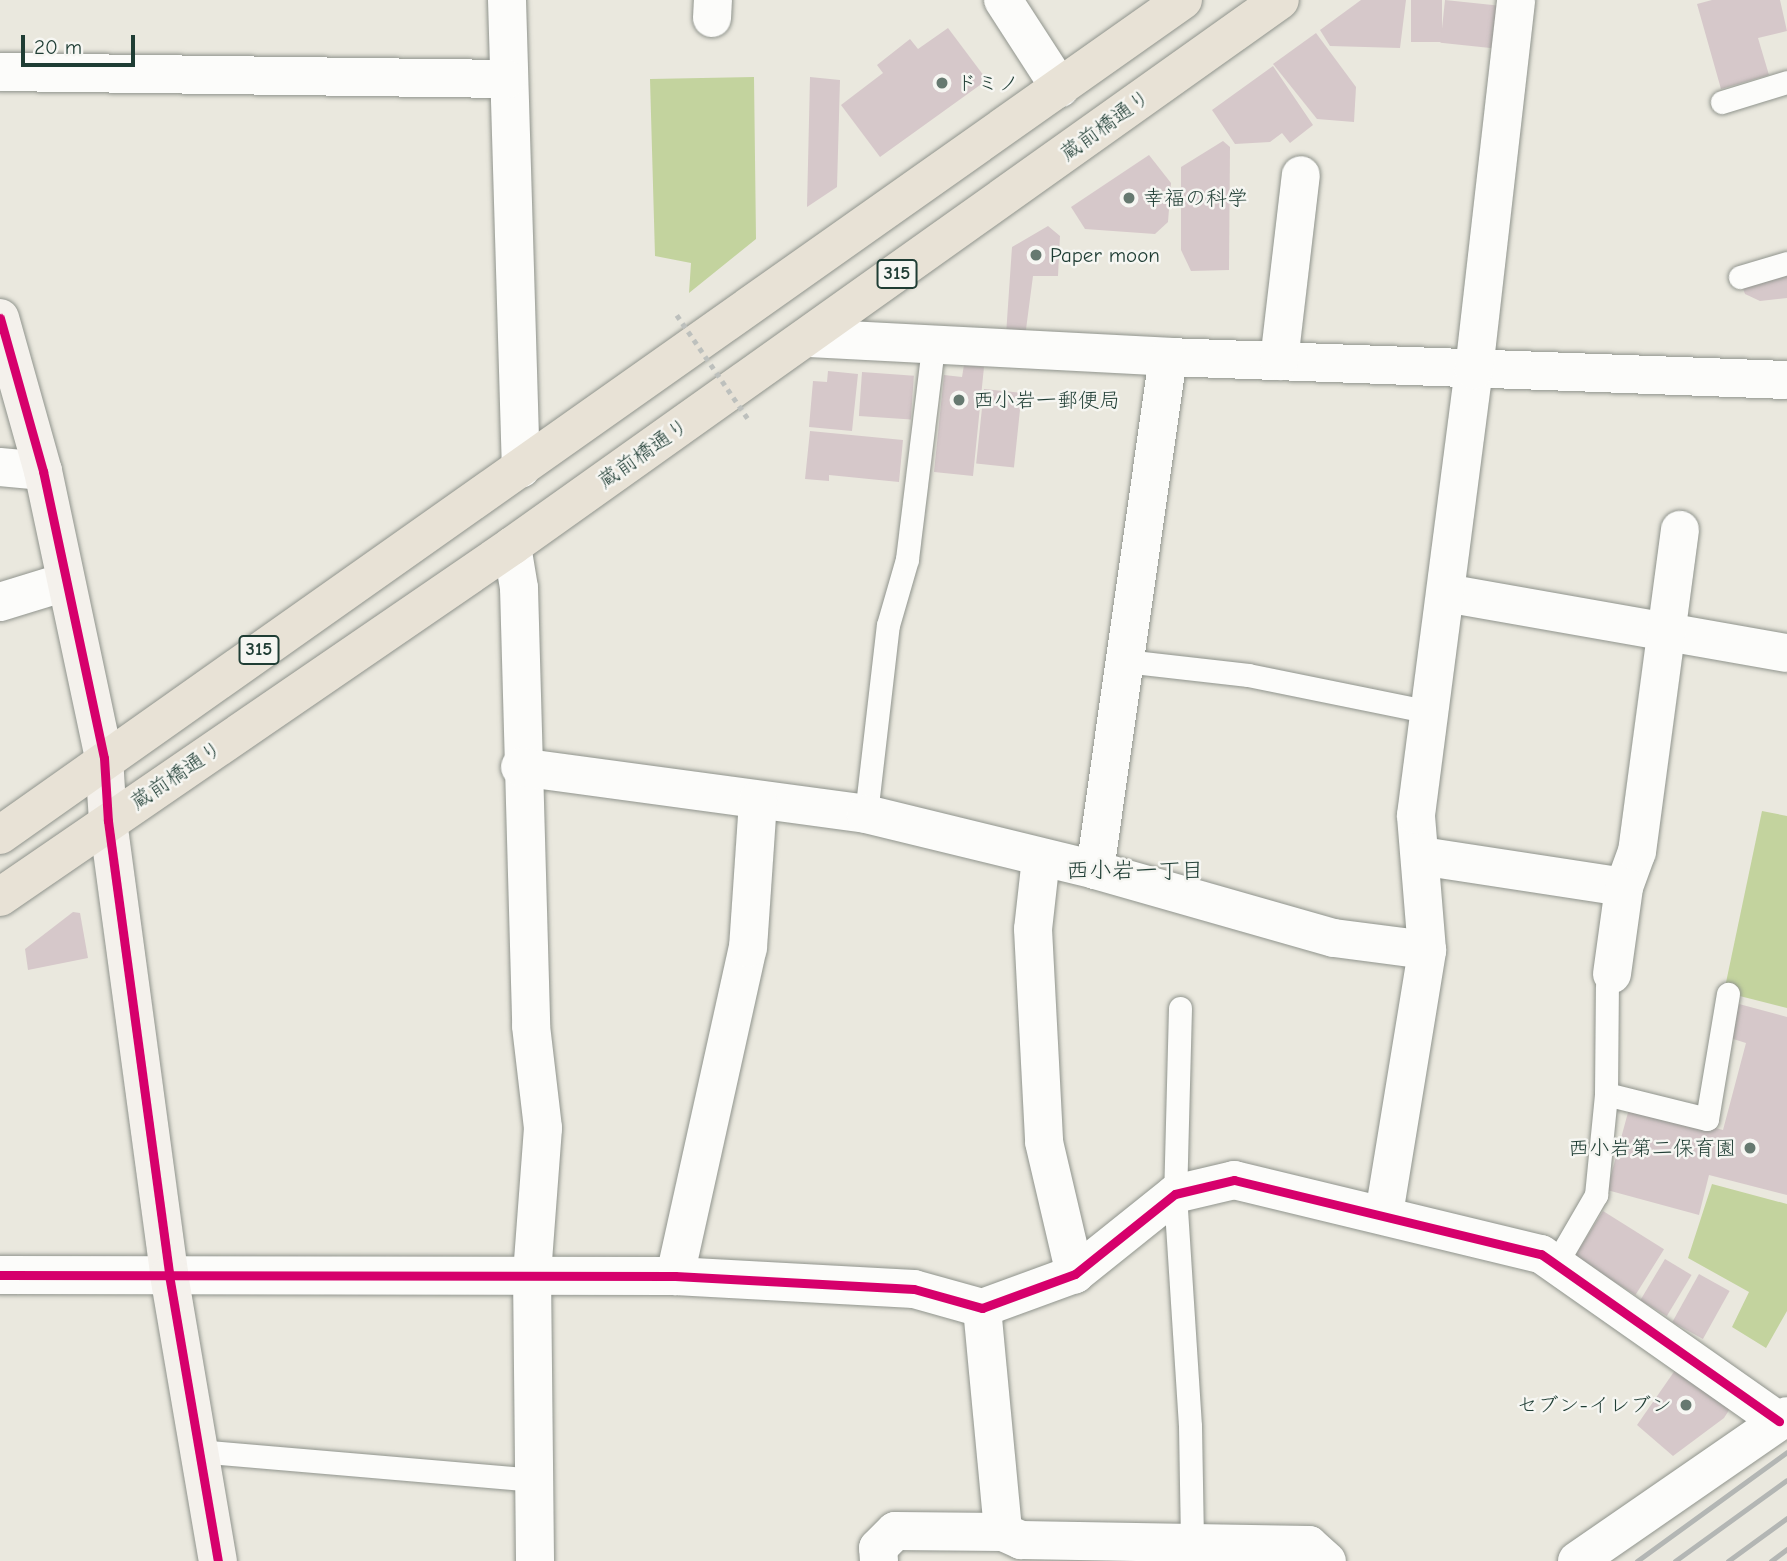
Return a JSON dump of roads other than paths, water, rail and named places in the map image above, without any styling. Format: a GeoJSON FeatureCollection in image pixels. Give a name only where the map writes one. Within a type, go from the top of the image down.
{"type":"FeatureCollection","features":[{"type":"Feature","properties":{"kind":"main road","name":"315"},"geometry":{"type":"LineString","coordinates":[[0,835],[104,758],[521,469],[1183,0]]}},
{"type":"Feature","properties":{"kind":"main road","name":"蔵前橋通り"},"geometry":{"type":"LineString","coordinates":[[0,897],[512,546],[809,338],[1280,0]]}},
{"type":"Feature","properties":{"kind":"street"},"geometry":{"type":"LineString","coordinates":[[507,0],[507,79],[521,469]]}},
{"type":"Feature","properties":{"kind":"street"},"geometry":{"type":"LineString","coordinates":[[1003,0],[1060,88]]}},
{"type":"Feature","properties":{"kind":"street"},"geometry":{"type":"LineString","coordinates":[[1384,1214],[1427,950],[1416,814],[1474,370],[1516,0]]}},
{"type":"Feature","properties":{"kind":"street"},"geometry":{"type":"LineString","coordinates":[[0,72],[507,79]]}},
{"type":"Feature","properties":{"kind":"street"},"geometry":{"type":"LineString","coordinates":[[1279,361],[1301,175]]}},
{"type":"Feature","properties":{"kind":"street"},"geometry":{"type":"LineString","coordinates":[[0,318],[43,471],[104,758],[108,821],[169,1275],[197,1451],[218,1561]]}},
{"type":"Feature","properties":{"kind":"street"},"geometry":{"type":"LineString","coordinates":[[809,338],[1168,357],[1787,380]]}},
{"type":"Feature","properties":{"kind":"street"},"geometry":{"type":"LineString","coordinates":[[1095,870],[1168,357]]}},
{"type":"Feature","properties":{"kind":"street"},"geometry":{"type":"LineString","coordinates":[[0,467],[43,471]]}},
{"type":"Feature","properties":{"kind":"street"},"geometry":{"type":"LineString","coordinates":[[1612,974],[1624,887],[1637,852],[1664,630],[1681,530]]}},
{"type":"Feature","properties":{"kind":"street"},"geometry":{"type":"LineString","coordinates":[[512,546],[519,588],[520,767],[531,1026],[543,1128],[532,1273],[535,1561]]}},
{"type":"Feature","properties":{"kind":"street"},"geometry":{"type":"LineString","coordinates":[[0,602],[65,582]]}},
{"type":"Feature","properties":{"kind":"street"},"geometry":{"type":"LineString","coordinates":[[1446,593],[1787,653]]}},
{"type":"Feature","properties":{"kind":"street"},"geometry":{"type":"LineString","coordinates":[[520,767],[866,814],[1095,870],[1334,938],[1427,950]]}},
{"type":"Feature","properties":{"kind":"street"},"geometry":{"type":"LineString","coordinates":[[675,1276],[748,948],[758,800]]}},
{"type":"Feature","properties":{"kind":"street"},"geometry":{"type":"LineString","coordinates":[[1421,856],[1624,887]]}},
{"type":"Feature","properties":{"kind":"street"},"geometry":{"type":"LineString","coordinates":[[1041,858],[1033,929],[1044,1142],[1075,1274]]}},
{"type":"Feature","properties":{"kind":"street"},"geometry":{"type":"LineString","coordinates":[[0,1275],[532,1273],[675,1276],[914,1289],[982,1308],[1075,1274],[1175,1194],[1234,1180],[1541,1254],[1557,1262],[1783,1419],[1577,1561]]}},
{"type":"Feature","properties":{"kind":"street"},"geometry":{"type":"LineString","coordinates":[[982,1308],[1003,1532]]}},
{"type":"Feature","properties":{"kind":"street"},"geometry":{"type":"LineString","coordinates":[[878,1561],[878,1548],[895,1531],[1003,1532],[1021,1540],[1308,1545],[1327,1561]]}},
{"type":"Feature","properties":{"kind":"lane"},"geometry":{"type":"LineString","coordinates":[[1721,102],[1787,82]]}},
{"type":"Feature","properties":{"kind":"lane"},"geometry":{"type":"LineString","coordinates":[[1740,277],[1787,263]]}},
{"type":"Feature","properties":{"kind":"lane"},"geometry":{"type":"LineString","coordinates":[[866,814],[888,625],[907,559],[933,346]]}},
{"type":"Feature","properties":{"kind":"lane"},"geometry":{"type":"LineString","coordinates":[[1125,662],[1248,675],[1430,712]]}},
{"type":"Feature","properties":{"kind":"lane"},"geometry":{"type":"LineString","coordinates":[[1557,1262],[1596,1195],[1606,1094],[1607,987],[1612,974]]}},
{"type":"Feature","properties":{"kind":"lane"},"geometry":{"type":"LineString","coordinates":[[1606,1094],[1706,1119],[1728,994]]}},
{"type":"Feature","properties":{"kind":"lane"},"geometry":{"type":"LineString","coordinates":[[1180,1008],[1175,1194],[1190,1426],[1192,1543]]}},
{"type":"Feature","properties":{"kind":"lane"},"geometry":{"type":"LineString","coordinates":[[197,1451],[533,1480]]}},
{"type":"Feature","properties":{"kind":"railway"},"geometry":{"type":"LineString","coordinates":[[1637,1561],[1787,1452]]}},
{"type":"Feature","properties":{"kind":"railway"},"geometry":{"type":"LineString","coordinates":[[1675,1561],[1787,1480]]}},
{"type":"Feature","properties":{"kind":"railway"},"geometry":{"type":"LineString","coordinates":[[1728,1561],[1787,1518]]}},
{"type":"Feature","properties":{"kind":"railway"},"geometry":{"type":"LineString","coordinates":[[1771,1561],[1787,1549]]}},
{"type":"Feature","properties":{"kind":"place","name":"ドミノ"},"geometry":{"type":"Point","coordinates":[942,83]}},
{"type":"Feature","properties":{"kind":"place","name":"幸福の科学"},"geometry":{"type":"Point","coordinates":[1129,198]}},
{"type":"Feature","properties":{"kind":"place","name":"Paper moon"},"geometry":{"type":"Point","coordinates":[1036,255]}},
{"type":"Feature","properties":{"kind":"place","name":"西小岩一郵便局"},"geometry":{"type":"Point","coordinates":[959,400]}},
{"type":"Feature","properties":{"kind":"place","name":"西小岩第二保育園"},"geometry":{"type":"Point","coordinates":[1750,1148]}},
{"type":"Feature","properties":{"kind":"place","name":"セブン-イレブン"},"geometry":{"type":"Point","coordinates":[1686,1405]}},
{"type":"Feature","properties":{"kind":"district","name":"西小岩一丁目"},"geometry":{"type":"Point","coordinates":[1135,871]}}]}
